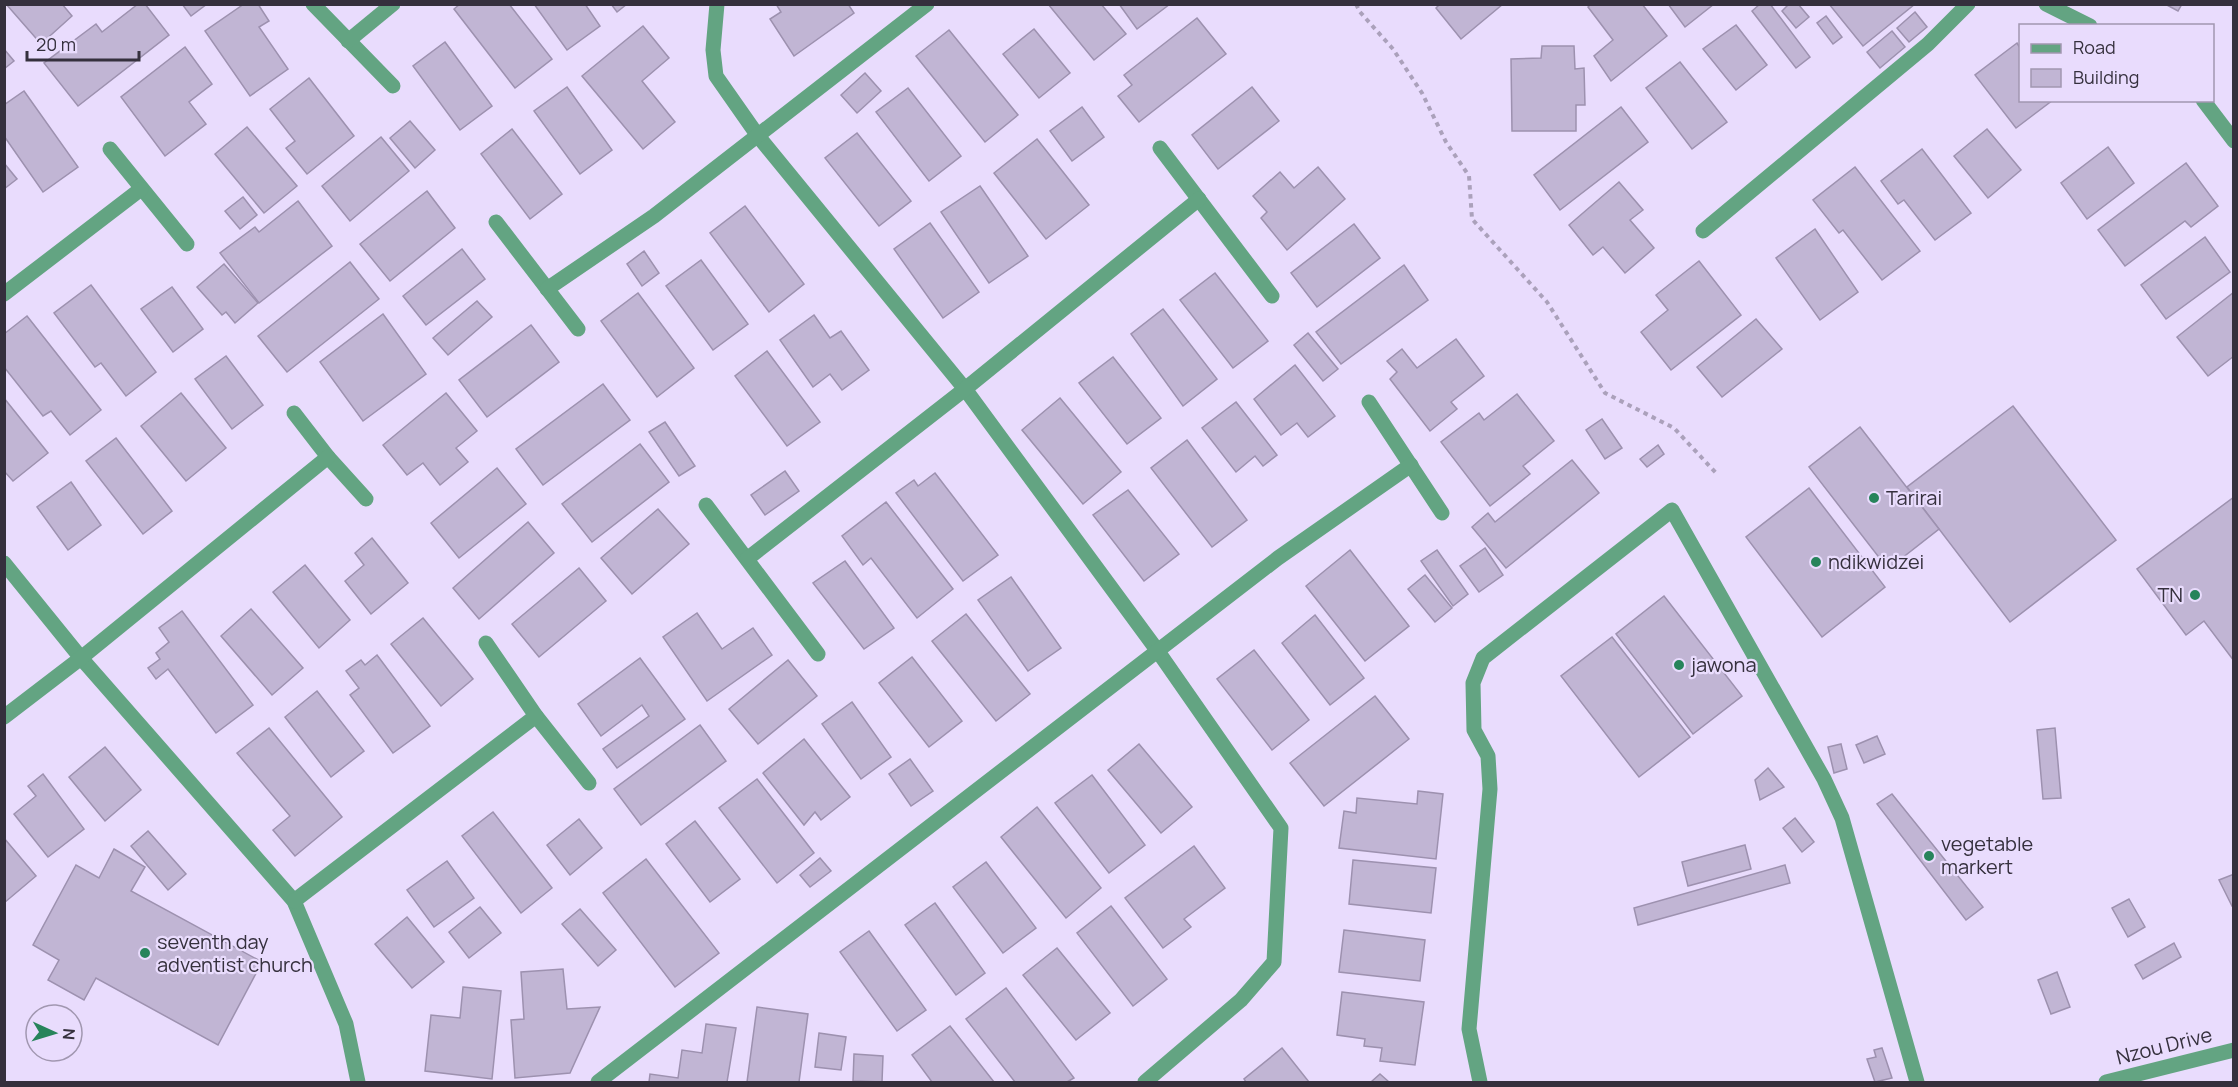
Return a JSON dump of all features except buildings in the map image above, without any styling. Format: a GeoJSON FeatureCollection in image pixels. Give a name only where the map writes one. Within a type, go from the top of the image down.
{"type":"FeatureCollection","features":[{"type":"Feature","properties":{"kind":"street"},"geometry":{"type":"LineString","coordinates":[[313,4],[393,86]]}},
{"type":"Feature","properties":{"kind":"street"},"geometry":{"type":"LineString","coordinates":[[348,41],[393,4]]}},
{"type":"Feature","properties":{"kind":"street"},"geometry":{"type":"LineString","coordinates":[[717,4],[713,50],[716,76],[758,136],[965,389],[1157,650],[1281,828],[1275,962],[1240,1000],[1145,1083]]}},
{"type":"Feature","properties":{"kind":"street"},"geometry":{"type":"LineString","coordinates":[[547,289],[654,216],[927,4]]}},
{"type":"Feature","properties":{"kind":"street"},"geometry":{"type":"LineString","coordinates":[[1703,231],[1919,52],[1968,4]]}},
{"type":"Feature","properties":{"kind":"street"},"geometry":{"type":"LineString","coordinates":[[2046,4],[2086,24]]}},
{"type":"Feature","properties":{"kind":"street"},"geometry":{"type":"LineString","coordinates":[[2205,102],[2234,141]]}},
{"type":"Feature","properties":{"kind":"street"},"geometry":{"type":"LineString","coordinates":[[1160,148],[1272,296]]}},
{"type":"Feature","properties":{"kind":"street"},"geometry":{"type":"LineString","coordinates":[[110,149],[187,244]]}},
{"type":"Feature","properties":{"kind":"street"},"geometry":{"type":"LineString","coordinates":[[4,294],[141,189]]}},
{"type":"Feature","properties":{"kind":"street"},"geometry":{"type":"LineString","coordinates":[[747,559],[965,389],[1199,199]]}},
{"type":"Feature","properties":{"kind":"street"},"geometry":{"type":"LineString","coordinates":[[496,222],[578,329]]}},
{"type":"Feature","properties":{"kind":"street"},"geometry":{"type":"LineString","coordinates":[[1369,402],[1442,513]]}},
{"type":"Feature","properties":{"kind":"street"},"geometry":{"type":"LineString","coordinates":[[294,413],[328,457],[366,499]]}},
{"type":"Feature","properties":{"kind":"street"},"geometry":{"type":"LineString","coordinates":[[4,717],[81,658],[328,457]]}},
{"type":"Feature","properties":{"kind":"street"},"geometry":{"type":"LineString","coordinates":[[598,1083],[1278,558],[1411,465]]}},
{"type":"Feature","properties":{"kind":"street"},"geometry":{"type":"LineString","coordinates":[[706,505],[818,654]]}},
{"type":"Feature","properties":{"kind":"street"},"geometry":{"type":"LineString","coordinates":[[1480,1083],[1469,1029],[1490,789],[1488,756],[1474,730],[1473,683],[1483,658],[1672,510],[1824,779],[1842,818],[1917,1083]]}},
{"type":"Feature","properties":{"kind":"street"},"geometry":{"type":"LineString","coordinates":[[4,563],[81,658],[294,901],[346,1024],[358,1083]]}},
{"type":"Feature","properties":{"kind":"street"},"geometry":{"type":"LineString","coordinates":[[486,643],[536,716],[589,783]]}},
{"type":"Feature","properties":{"kind":"street"},"geometry":{"type":"LineString","coordinates":[[294,901],[536,716]]}},
{"type":"Feature","properties":{"kind":"street","name":"Nzou Drive"},"geometry":{"type":"LineString","coordinates":[[2106,1083],[2234,1050]]}},
{"type":"Feature","properties":{"kind":"path"},"geometry":{"type":"LineString","coordinates":[[1356,4],[1360,12],[1393,49],[1422,93],[1446,142],[1469,176],[1472,219],[1547,302],[1605,393],[1674,428],[1716,473]]}},
{"type":"Feature","properties":{"kind":"place","name":"Tarirai"},"geometry":{"type":"Point","coordinates":[1874,498]}},
{"type":"Feature","properties":{"kind":"place","name":"ndikwidzei"},"geometry":{"type":"Point","coordinates":[1816,562]}},
{"type":"Feature","properties":{"kind":"place","name":"TN"},"geometry":{"type":"Point","coordinates":[2195,595]}},
{"type":"Feature","properties":{"kind":"place","name":"jawona"},"geometry":{"type":"Point","coordinates":[1679,665]}},
{"type":"Feature","properties":{"kind":"place","name":"vegetable markert"},"geometry":{"type":"Point","coordinates":[1929,856]}},
{"type":"Feature","properties":{"kind":"place","name":"seventh day adventist church"},"geometry":{"type":"Point","coordinates":[145,953]}}]}
